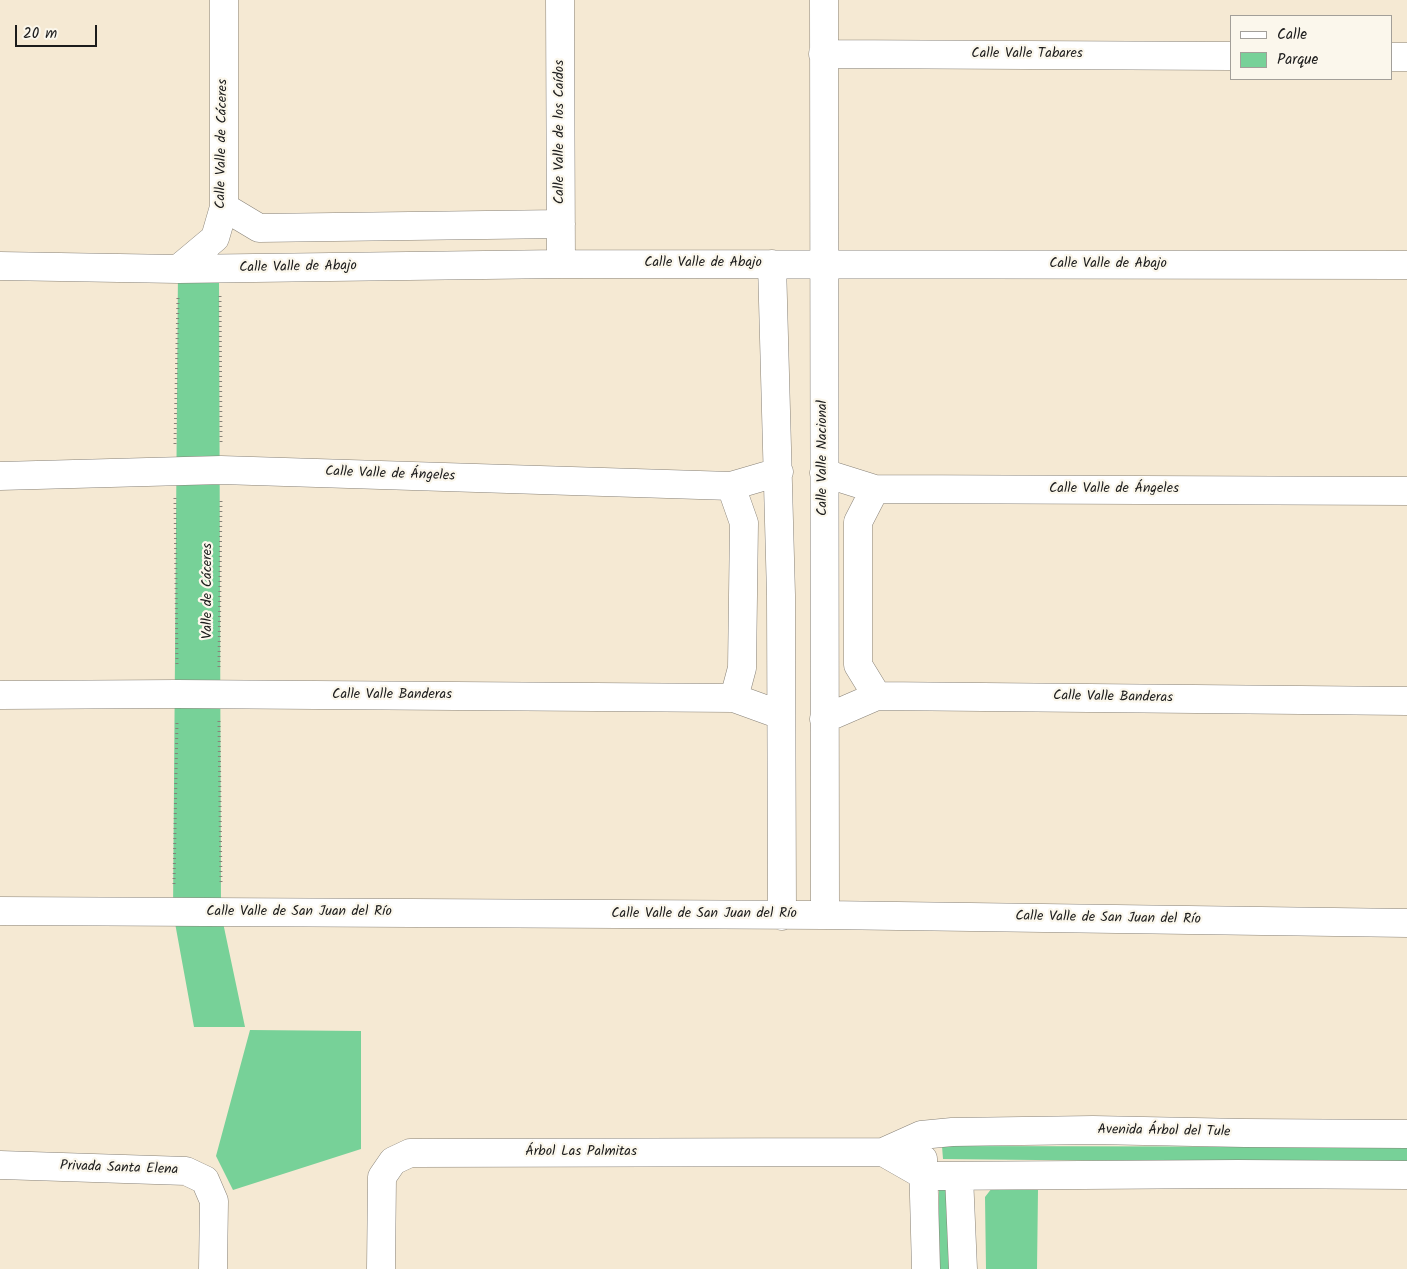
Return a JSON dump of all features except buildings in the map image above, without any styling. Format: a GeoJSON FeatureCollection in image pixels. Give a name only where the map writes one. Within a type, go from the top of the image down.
{"type":"FeatureCollection","features":[{"type":"Feature","properties":{"kind":"street","name":"Calle Valle de Cáceres"},"geometry":{"type":"LineString","coordinates":[[178,269],[215,238],[224,207],[224,0]]}},
{"type":"Feature","properties":{"kind":"street","name":"Calle Valle de los Caídos"},"geometry":{"type":"LineString","coordinates":[[560,0],[561,264]]}},
{"type":"Feature","properties":{"kind":"street","name":"Calle Valle Nacional"},"geometry":{"type":"LineString","coordinates":[[824,0],[824,719],[826,915]]}},
{"type":"Feature","properties":{"kind":"street","name":"Calle Valle Tabares"},"geometry":{"type":"LineString","coordinates":[[824,54],[1230,56]]}},
{"type":"Feature","properties":{"kind":"street"},"geometry":{"type":"LineString","coordinates":[[1392,57],[1407,57]]}},
{"type":"Feature","properties":{"kind":"street"},"geometry":{"type":"LineString","coordinates":[[224,207],[259,228],[561,224]]}},
{"type":"Feature","properties":{"kind":"street","name":"Calle Valle de Abajo"},"geometry":{"type":"LineString","coordinates":[[0,266],[219,269],[561,264],[1407,265]]}},
{"type":"Feature","properties":{"kind":"street"},"geometry":{"type":"LineString","coordinates":[[772,264],[782,595],[782,916]]}},
{"type":"Feature","properties":{"kind":"street","name":"Calle Valle de Ángeles"},"geometry":{"type":"LineString","coordinates":[[0,476],[221,470],[732,486],[779,472]]}},
{"type":"Feature","properties":{"kind":"street","name":"Calle Valle de Ángeles"},"geometry":{"type":"LineString","coordinates":[[824,474],[875,489],[1407,491]]}},
{"type":"Feature","properties":{"kind":"street"},"geometry":{"type":"LineString","coordinates":[[732,486],[744,523],[742,668],[734,698]]}},
{"type":"Feature","properties":{"kind":"street"},"geometry":{"type":"LineString","coordinates":[[875,489],[858,522],[858,665],[877,696]]}},
{"type":"Feature","properties":{"kind":"street"},"geometry":{"type":"LineString","coordinates":[[782,595],[824,595]]}},
{"type":"Feature","properties":{"kind":"street","name":"Calle Valle Banderas"},"geometry":{"type":"LineString","coordinates":[[0,695],[219,694],[734,698],[781,716]]}},
{"type":"Feature","properties":{"kind":"street","name":"Calle Valle Banderas"},"geometry":{"type":"LineString","coordinates":[[824,719],[877,696],[1407,701]]}},
{"type":"Feature","properties":{"kind":"street","name":"Calle Valle de San Juan del Río"},"geometry":{"type":"LineString","coordinates":[[0,911],[826,915],[1407,923]]}},
{"type":"Feature","properties":{"kind":"street","name":"Avenida Árbol del Tule"},"geometry":{"type":"LineString","coordinates":[[921,1135],[952,1132],[1093,1130],[1407,1134]]}},
{"type":"Feature","properties":{"kind":"street"},"geometry":{"type":"LineString","coordinates":[[921,1135],[925,1176],[926,1269]]}},
{"type":"Feature","properties":{"kind":"street","name":"Árbol Las Palmitas"},"geometry":{"type":"LineString","coordinates":[[381,1269],[382,1177],[393,1161],[410,1153],[883,1152],[921,1135]]}},
{"type":"Feature","properties":{"kind":"street","name":"Árbol Las Palmitas"},"geometry":{"type":"LineString","coordinates":[[883,1152],[925,1176]]}},
{"type":"Feature","properties":{"kind":"street","name":"Privada Santa Elena"},"geometry":{"type":"LineString","coordinates":[[0,1165],[186,1171],[205,1180],[214,1201],[213,1269]]}},
{"type":"Feature","properties":{"kind":"street"},"geometry":{"type":"LineString","coordinates":[[925,1176],[1238,1174],[1407,1176]]}},
{"type":"Feature","properties":{"kind":"street"},"geometry":{"type":"LineString","coordinates":[[959,1176],[963,1269]]}},
{"type":"Feature","properties":{"kind":"path"},"geometry":{"type":"LineString","coordinates":[[173,912],[177,694],[174,471],[178,269]]}},
{"type":"Feature","properties":{"kind":"path","name":"Valle de Cáceres"},"geometry":{"type":"LineString","coordinates":[[219,269],[221,912]]}},
{"type":"Feature","properties":{"kind":"green space"},"geometry":{"type":"Polygon","coordinates":[[[178,269],[219,269],[221,913],[245,1027],[194,1027],[173,912],[178,269]]]}},
{"type":"Feature","properties":{"kind":"green space"},"geometry":{"type":"Polygon","coordinates":[[[250,1030],[361,1031],[361,1149],[233,1190],[216,1156],[250,1030]]]}},
{"type":"Feature","properties":{"kind":"green space"},"geometry":{"type":"Polygon","coordinates":[[[942,1146],[1407,1147],[1407,1164],[943,1159],[942,1146]]]}},
{"type":"Feature","properties":{"kind":"green space"},"geometry":{"type":"Polygon","coordinates":[[[939,1186],[951,1187],[952,1269],[939,1269],[939,1186]]]}},
{"type":"Feature","properties":{"kind":"green space"},"geometry":{"type":"Polygon","coordinates":[[[992,1188],[1038,1190],[1037,1269],[986,1269],[985,1197],[992,1188]]]}}]}
